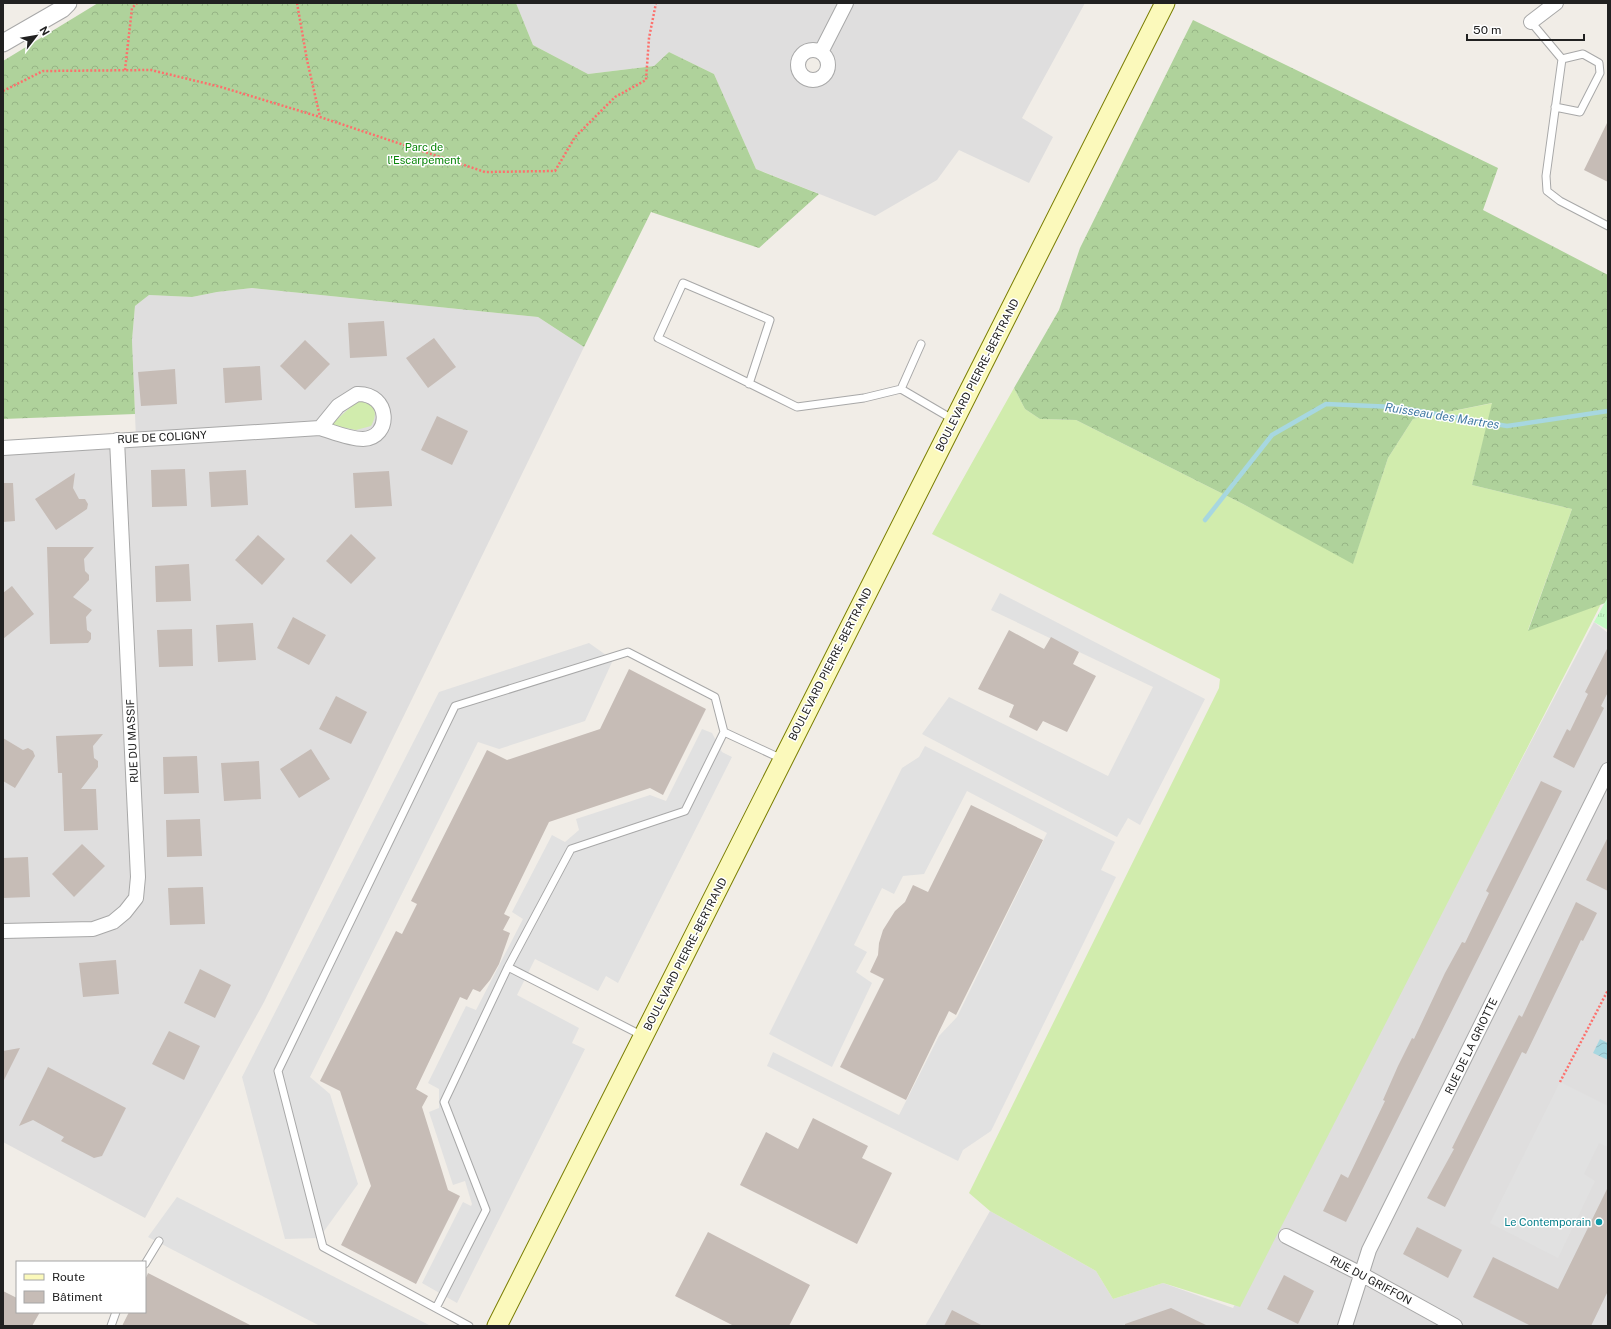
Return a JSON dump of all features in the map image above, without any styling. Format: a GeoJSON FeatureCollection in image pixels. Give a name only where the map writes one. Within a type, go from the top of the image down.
{"type":"FeatureCollection","features":[{"type":"Feature","properties":{"kind":"main road","name":"BOULEVARD PIERRE-BERTRAND"},"geometry":{"type":"LineString","coordinates":[[497,1326],[1165,3]]}},
{"type":"Feature","properties":{"kind":"street"},"geometry":{"type":"LineString","coordinates":[[3,43],[62,9],[68,3]]}},
{"type":"Feature","properties":{"kind":"street"},"geometry":{"type":"LineString","coordinates":[[821,52],[846,3]]}},
{"type":"Feature","properties":{"kind":"street"},"geometry":{"type":"LineString","coordinates":[[1532,22],[1556,3]]}},
{"type":"Feature","properties":{"kind":"street","name":"RUE DE COLIGNY"},"geometry":{"type":"LineString","coordinates":[[3,448],[320,428]]}},
{"type":"Feature","properties":{"kind":"street","name":"RUE DU MASSIF"},"geometry":{"type":"LineString","coordinates":[[3,930],[93,929],[113,922],[126,912],[136,898],[138,877],[117,440]]}},
{"type":"Feature","properties":{"kind":"street","name":"RUE DE LA GRIOTTE"},"geometry":{"type":"LineString","coordinates":[[1345,1326],[1369,1250],[1608,770]]}},
{"type":"Feature","properties":{"kind":"street","name":"RUE DU GRIFFON"},"geometry":{"type":"LineString","coordinates":[[1286,1236],[1361,1274],[1455,1326]]}},
{"type":"Feature","properties":{"kind":"lane"},"geometry":{"type":"LineString","coordinates":[[1532,22],[1562,59],[1546,176],[1547,191],[1560,201],[1608,226]]}},
{"type":"Feature","properties":{"kind":"lane"},"geometry":{"type":"LineString","coordinates":[[1555,107],[1580,112],[1600,73],[1598,63],[1583,54],[1562,59]]}},
{"type":"Feature","properties":{"kind":"lane"},"geometry":{"type":"LineString","coordinates":[[749,384],[770,320],[683,283],[658,338],[749,384],[797,407],[864,398],[900,389],[954,420]]}},
{"type":"Feature","properties":{"kind":"lane"},"geometry":{"type":"LineString","coordinates":[[900,389],[921,344]]}},
{"type":"Feature","properties":{"kind":"lane"},"geometry":{"type":"LineString","coordinates":[[436,1308],[486,1210],[444,1102],[508,967],[571,849],[684,811],[724,732],[716,697],[628,652],[455,706],[278,1071],[323,1247],[436,1308],[470,1326]]}},
{"type":"Feature","properties":{"kind":"lane"},"geometry":{"type":"LineString","coordinates":[[724,732],[782,760]]}},
{"type":"Feature","properties":{"kind":"lane"},"geometry":{"type":"LineString","coordinates":[[508,967],[643,1036]]}},
{"type":"Feature","properties":{"kind":"lane"},"geometry":{"type":"LineString","coordinates":[[146,1262],[160,1241]]}},
{"type":"Feature","properties":{"kind":"lane"},"geometry":{"type":"LineString","coordinates":[[111,1326],[116,1313]]}},
{"type":"Feature","properties":{"kind":"path"},"geometry":{"type":"LineString","coordinates":[[124,70],[132,8],[137,3]]}},
{"type":"Feature","properties":{"kind":"path"},"geometry":{"type":"LineString","coordinates":[[296,3],[320,117]]}},
{"type":"Feature","properties":{"kind":"path"},"geometry":{"type":"LineString","coordinates":[[3,91],[43,71],[151,70],[221,87],[320,117],[485,172],[555,171],[575,137],[615,97],[646,80],[649,38],[656,3]]}},
{"type":"Feature","properties":{"kind":"path"},"geometry":{"type":"LineString","coordinates":[[1560,1082],[1608,990]]}},
{"type":"Feature","properties":{"kind":"shaded area"},"geometry":{"type":"Polygon","coordinates":[[[516,3],[1085,3],[1022,118],[1053,137],[1029,183],[959,150],[937,180],[875,216],[756,169],[714,74],[669,52],[654,66],[588,74],[533,45],[516,3]],[[808,50],[799,57],[798,70],[806,79],[818,79],[826,71],[827,59],[817,50],[808,50]]]}},
{"type":"Feature","properties":{"kind":"shaded area"},"geometry":{"type":"Polygon","coordinates":[[[252,288],[538,317],[584,347],[264,1002],[145,1218],[3,1142],[3,448],[136,439],[132,340],[135,306],[149,295],[192,297],[217,292],[252,288]]]}},
{"type":"Feature","properties":{"kind":"shaded area"},"geometry":{"type":"Polygon","coordinates":[[[1000,593],[1205,699],[1140,825],[1128,818],[1117,837],[922,734],[949,697],[1108,776],[1153,687],[991,610],[1000,593]]]}},
{"type":"Feature","properties":{"kind":"shaded area"},"geometry":{"type":"Polygon","coordinates":[[[1594,622],[1608,633],[1608,1326],[925,1326],[990,1211],[1096,1271],[1113,1299],[1163,1283],[1233,1308],[1594,622]]]}},
{"type":"Feature","properties":{"kind":"shaded area"},"geometry":{"type":"Polygon","coordinates":[[[589,643],[613,660],[585,721],[499,749],[478,742],[310,1077],[330,1094],[358,1184],[319,1238],[285,1239],[242,1077],[439,692],[589,643]]]}},
{"type":"Feature","properties":{"kind":"shaded area"},"geometry":{"type":"Polygon","coordinates":[[[702,729],[712,733],[722,752],[732,757],[618,983],[606,976],[598,991],[535,959],[517,995],[579,1028],[572,1043],[585,1049],[457,1303],[422,1283],[463,1202],[471,1206],[472,1204],[465,1181],[453,1185],[429,1112],[439,1108],[439,1089],[428,1083],[466,1006],[476,1010],[523,919],[512,912],[552,835],[565,842],[579,830],[576,819],[650,795],[666,801],[702,729]]]}},
{"type":"Feature","properties":{"kind":"shaded area"},"geometry":{"type":"Polygon","coordinates":[[[925,746],[1115,842],[1101,870],[1116,877],[991,1131],[963,1150],[958,1161],[767,1066],[773,1052],[899,1115],[939,1036],[957,1017],[1047,833],[967,791],[924,874],[903,876],[894,894],[882,888],[854,945],[867,952],[856,972],[872,983],[832,1067],[769,1034],[902,768],[919,757],[925,746]]]}},
{"type":"Feature","properties":{"kind":"shaded area"},"geometry":{"type":"Polygon","coordinates":[[[1560,1082],[1608,1106],[1608,1147],[1599,1143],[1584,1174],[1595,1181],[1558,1258],[1490,1223],[1560,1082]]]}},
{"type":"Feature","properties":{"kind":"shaded area"},"geometry":{"type":"Polygon","coordinates":[[[177,1197],[431,1326],[320,1326],[148,1237],[177,1197]]]}},
{"type":"Feature","properties":{"kind":"green space","name":"Parc de l'Escarpement"},"geometry":{"type":"Polygon","coordinates":[[[98,3],[516,3],[533,45],[588,74],[654,66],[669,52],[714,74],[756,169],[819,194],[759,248],[651,212],[584,347],[538,317],[252,288],[217,292],[192,297],[149,295],[135,306],[132,340],[135,414],[3,419],[3,61],[98,3]]]}},
{"type":"Feature","properties":{"kind":"green space"},"geometry":{"type":"Polygon","coordinates":[[[1193,20],[1498,168],[1483,210],[1608,275],[1608,602],[1528,631],[1572,509],[1472,485],[1492,403],[1413,419],[1388,458],[1353,564],[1243,504],[1076,420],[1040,419],[1025,409],[1014,388],[1059,310],[1080,248],[1193,20]]]}},
{"type":"Feature","properties":{"kind":"green space"},"geometry":{"type":"Polygon","coordinates":[[[1014,388],[1025,409],[1040,419],[1076,420],[1243,504],[1353,563],[1388,458],[1413,419],[1493,403],[1472,485],[1572,509],[1528,630],[1601,604],[1240,1307],[1163,1283],[1113,1299],[1096,1271],[990,1211],[969,1193],[1219,688],[1220,679],[932,534],[1014,388]]]}},
{"type":"Feature","properties":{"kind":"green space"},"geometry":{"type":"Polygon","coordinates":[[[362,401],[367,402],[373,407],[375,417],[371,426],[356,430],[331,425],[355,403],[362,401]]]}},
{"type":"Feature","properties":{"kind":"green space"},"geometry":{"type":"Polygon","coordinates":[[[1608,597],[1608,630],[1594,622],[1608,597]]]}},
{"type":"Feature","properties":{"kind":"water"},"geometry":{"type":"Polygon","coordinates":[[[1600,1039],[1608,1043],[1608,1060],[1593,1053],[1600,1039]]]}},
{"type":"Feature","properties":{"kind":"building"},"geometry":{"type":"Polygon","coordinates":[[[1608,121],[1608,182],[1584,170],[1608,121]]]}},
{"type":"Feature","properties":{"kind":"building"},"geometry":{"type":"Polygon","coordinates":[[[384,321],[387,356],[350,358],[348,323],[384,321]]]}},
{"type":"Feature","properties":{"kind":"building"},"geometry":{"type":"Polygon","coordinates":[[[434,338],[456,367],[428,388],[406,358],[434,338]]]}},
{"type":"Feature","properties":{"kind":"building"},"geometry":{"type":"Polygon","coordinates":[[[305,340],[330,364],[305,390],[280,366],[305,340]]]}},
{"type":"Feature","properties":{"kind":"building"},"geometry":{"type":"Polygon","coordinates":[[[260,366],[262,400],[225,403],[223,368],[260,366]]]}},
{"type":"Feature","properties":{"kind":"building"},"geometry":{"type":"Polygon","coordinates":[[[175,369],[177,404],[141,406],[138,372],[175,369]]]}},
{"type":"Feature","properties":{"kind":"building"},"geometry":{"type":"Polygon","coordinates":[[[437,416],[468,431],[452,465],[421,450],[437,416]]]}},
{"type":"Feature","properties":{"kind":"building"},"geometry":{"type":"Polygon","coordinates":[[[185,469],[187,506],[152,507],[151,470],[185,469]]]}},
{"type":"Feature","properties":{"kind":"building"},"geometry":{"type":"Polygon","coordinates":[[[246,470],[248,505],[211,507],[209,472],[246,470]]]}},
{"type":"Feature","properties":{"kind":"building"},"geometry":{"type":"Polygon","coordinates":[[[389,471],[392,506],[355,508],[353,473],[389,471]]]}},
{"type":"Feature","properties":{"kind":"building"},"geometry":{"type":"Polygon","coordinates":[[[75,473],[73,488],[79,499],[85,499],[88,504],[87,509],[56,530],[35,499],[75,473]]]}},
{"type":"Feature","properties":{"kind":"building"},"geometry":{"type":"Polygon","coordinates":[[[3,483],[13,483],[15,521],[3,522],[3,483]]]}},
{"type":"Feature","properties":{"kind":"building"},"geometry":{"type":"Polygon","coordinates":[[[351,534],[376,558],[351,584],[326,561],[351,534]]]}},
{"type":"Feature","properties":{"kind":"building"},"geometry":{"type":"Polygon","coordinates":[[[258,535],[285,559],[262,585],[235,560],[258,535]]]}},
{"type":"Feature","properties":{"kind":"building"},"geometry":{"type":"Polygon","coordinates":[[[47,547],[94,547],[84,559],[85,571],[89,575],[89,580],[73,597],[92,610],[86,617],[87,630],[91,633],[91,639],[88,643],[50,644],[47,547]]]}},
{"type":"Feature","properties":{"kind":"building"},"geometry":{"type":"Polygon","coordinates":[[[189,564],[191,601],[156,602],[155,566],[189,564]]]}},
{"type":"Feature","properties":{"kind":"building"},"geometry":{"type":"Polygon","coordinates":[[[12,586],[34,614],[3,639],[3,593],[12,586]]]}},
{"type":"Feature","properties":{"kind":"building"},"geometry":{"type":"Polygon","coordinates":[[[293,617],[326,635],[309,665],[277,648],[293,617]]]}},
{"type":"Feature","properties":{"kind":"building"},"geometry":{"type":"Polygon","coordinates":[[[253,623],[256,660],[218,662],[216,625],[253,623]]]}},
{"type":"Feature","properties":{"kind":"building"},"geometry":{"type":"Polygon","coordinates":[[[192,629],[193,666],[159,667],[157,630],[192,629]]]}},
{"type":"Feature","properties":{"kind":"building"},"geometry":{"type":"Polygon","coordinates":[[[1009,630],[1044,649],[1051,637],[1079,652],[1073,664],[1096,676],[1067,732],[1043,721],[1037,731],[1009,717],[1014,705],[978,689],[1009,630]]]}},
{"type":"Feature","properties":{"kind":"building"},"geometry":{"type":"Polygon","coordinates":[[[1608,647],[1608,692],[1601,706],[1604,708],[1574,768],[1553,757],[1567,729],[1570,731],[1588,694],[1585,692],[1608,647]]]}},
{"type":"Feature","properties":{"kind":"building"},"geometry":{"type":"Polygon","coordinates":[[[629,669],[706,709],[663,795],[650,788],[549,822],[504,914],[510,917],[503,930],[510,933],[499,964],[490,980],[480,992],[473,989],[467,1000],[460,997],[416,1089],[428,1096],[422,1107],[448,1190],[460,1196],[416,1284],[341,1245],[371,1186],[340,1091],[320,1081],[396,931],[402,934],[417,904],[411,901],[487,750],[507,760],[600,729],[629,669]]]}},
{"type":"Feature","properties":{"kind":"building"},"geometry":{"type":"Polygon","coordinates":[[[336,696],[367,712],[351,744],[319,729],[336,696]]]}},
{"type":"Feature","properties":{"kind":"building"},"geometry":{"type":"Polygon","coordinates":[[[103,734],[93,746],[94,758],[98,761],[98,767],[81,789],[96,789],[98,830],[64,831],[62,773],[58,773],[56,736],[103,734]]]}},
{"type":"Feature","properties":{"kind":"building"},"geometry":{"type":"Polygon","coordinates":[[[3,738],[23,750],[28,748],[33,751],[35,756],[15,788],[3,781],[3,738]]]}},
{"type":"Feature","properties":{"kind":"building"},"geometry":{"type":"Polygon","coordinates":[[[311,749],[330,779],[299,798],[280,769],[311,749]]]}},
{"type":"Feature","properties":{"kind":"building"},"geometry":{"type":"Polygon","coordinates":[[[197,756],[199,793],[164,794],[163,757],[197,756]]]}},
{"type":"Feature","properties":{"kind":"building"},"geometry":{"type":"Polygon","coordinates":[[[259,761],[261,799],[224,801],[221,763],[259,761]]]}},
{"type":"Feature","properties":{"kind":"building"},"geometry":{"type":"Polygon","coordinates":[[[1541,781],[1562,791],[1346,1222],[1323,1211],[1341,1174],[1348,1178],[1385,1101],[1383,1100],[1398,1066],[1412,1038],[1414,1039],[1445,973],[1462,942],[1465,943],[1489,893],[1486,891],[1541,781]]]}},
{"type":"Feature","properties":{"kind":"building"},"geometry":{"type":"Polygon","coordinates":[[[971,805],[1043,840],[956,1015],[949,1011],[906,1100],[840,1067],[884,979],[870,972],[878,955],[879,943],[883,930],[895,911],[905,902],[913,885],[928,892],[971,805]]]}},
{"type":"Feature","properties":{"kind":"building"},"geometry":{"type":"Polygon","coordinates":[[[200,819],[202,856],[167,857],[166,820],[200,819]]]}},
{"type":"Feature","properties":{"kind":"building"},"geometry":{"type":"Polygon","coordinates":[[[1608,837],[1608,891],[1586,880],[1608,837]]]}},
{"type":"Feature","properties":{"kind":"building"},"geometry":{"type":"Polygon","coordinates":[[[82,844],[105,866],[74,897],[52,874],[82,844]]]}},
{"type":"Feature","properties":{"kind":"building"},"geometry":{"type":"Polygon","coordinates":[[[28,857],[30,897],[3,898],[3,858],[28,857]]]}},
{"type":"Feature","properties":{"kind":"building"},"geometry":{"type":"Polygon","coordinates":[[[203,887],[205,924],[170,925],[168,888],[203,887]]]}},
{"type":"Feature","properties":{"kind":"building"},"geometry":{"type":"Polygon","coordinates":[[[1576,902],[1597,913],[1583,941],[1581,940],[1526,1054],[1522,1052],[1445,1207],[1427,1198],[1454,1149],[1452,1148],[1519,1015],[1522,1017],[1576,902]]]}},
{"type":"Feature","properties":{"kind":"building"},"geometry":{"type":"Polygon","coordinates":[[[116,960],[119,994],[83,997],[79,963],[116,960]]]}},
{"type":"Feature","properties":{"kind":"building"},"geometry":{"type":"Polygon","coordinates":[[[200,969],[231,985],[215,1018],[184,1003],[200,969]]]}},
{"type":"Feature","properties":{"kind":"building"},"geometry":{"type":"Polygon","coordinates":[[[169,1031],[200,1046],[184,1080],[152,1064],[169,1031]]]}},
{"type":"Feature","properties":{"kind":"building"},"geometry":{"type":"Polygon","coordinates":[[[20,1048],[3,1082],[3,1051],[20,1048]]]}},
{"type":"Feature","properties":{"kind":"building"},"geometry":{"type":"Polygon","coordinates":[[[48,1067],[126,1108],[102,1156],[94,1158],[61,1141],[64,1137],[33,1120],[19,1126],[48,1067]]]}},
{"type":"Feature","properties":{"kind":"building"},"geometry":{"type":"Polygon","coordinates":[[[813,1118],[868,1146],[862,1158],[892,1173],[857,1244],[740,1185],[766,1132],[798,1149],[813,1118]]]}},
{"type":"Feature","properties":{"kind":"building","name":"Le Contemporain"},"geometry":{"type":"Polygon","coordinates":[[[1608,1187],[1608,1291],[1591,1326],[1531,1326],[1473,1297],[1493,1257],[1558,1289],[1608,1187]]]}},
{"type":"Feature","properties":{"kind":"building"},"geometry":{"type":"Polygon","coordinates":[[[1417,1227],[1462,1250],[1448,1278],[1403,1254],[1417,1227]]]}},
{"type":"Feature","properties":{"kind":"building"},"geometry":{"type":"Polygon","coordinates":[[[708,1232],[810,1285],[789,1326],[734,1326],[675,1296],[708,1232]]]}},
{"type":"Feature","properties":{"kind":"building"},"geometry":{"type":"Polygon","coordinates":[[[148,1273],[252,1326],[122,1326],[128,1313],[146,1313],[146,1278],[148,1273]]]}},
{"type":"Feature","properties":{"kind":"building"},"geometry":{"type":"Polygon","coordinates":[[[1284,1275],[1314,1291],[1298,1324],[1267,1309],[1284,1275]]]}},
{"type":"Feature","properties":{"kind":"building"},"geometry":{"type":"Polygon","coordinates":[[[3,1291],[16,1298],[16,1313],[39,1313],[32,1326],[3,1326],[3,1291]]]}},
{"type":"Feature","properties":{"kind":"building"},"geometry":{"type":"Polygon","coordinates":[[[1171,1308],[1208,1326],[1125,1326],[1125,1324],[1171,1308]]]}},
{"type":"Feature","properties":{"kind":"building"},"geometry":{"type":"Polygon","coordinates":[[[952,1310],[983,1326],[944,1326],[952,1310]]]}},
{"type":"Feature","properties":{"kind":"waterway","name":"Ruisseau des Martres"},"geometry":{"type":"LineString","coordinates":[[1205,520],[1272,435],[1326,404],[1395,407],[1507,426],[1608,411]]}},
{"type":"Feature","properties":{"kind":"place","name":"Le Contemporain"},"geometry":{"type":"Point","coordinates":[1599,1222]}}]}
